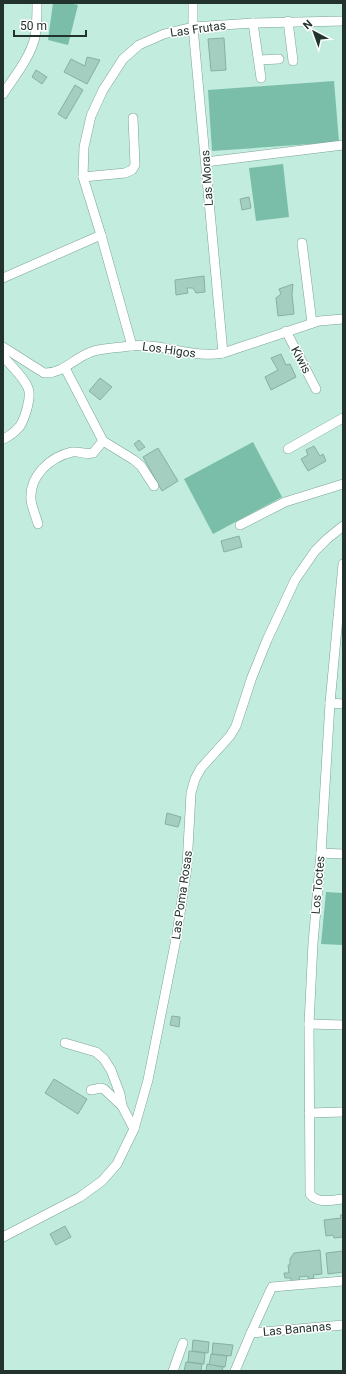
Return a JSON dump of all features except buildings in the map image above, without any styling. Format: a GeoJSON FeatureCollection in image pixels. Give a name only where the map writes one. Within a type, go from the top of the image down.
{"type":"FeatureCollection","features":[{"type":"Feature","properties":{"kind":"street"},"geometry":{"type":"LineString","coordinates":[[3,94],[26,59],[34,39],[37,26],[37,3]]}},
{"type":"Feature","properties":{"kind":"street","name":"Las Moras"},"geometry":{"type":"LineString","coordinates":[[193,3],[193,27],[211,230],[224,353]]}},
{"type":"Feature","properties":{"kind":"street"},"geometry":{"type":"LineString","coordinates":[[288,21],[293,61]]}},
{"type":"Feature","properties":{"kind":"street","name":"Las Frutas"},"geometry":{"type":"LineString","coordinates":[[132,346],[83,177],[84,147],[91,116],[103,90],[123,59],[139,45],[164,34],[193,27],[253,22],[343,21]]}},
{"type":"Feature","properties":{"kind":"street"},"geometry":{"type":"LineString","coordinates":[[253,22],[261,78]]}},
{"type":"Feature","properties":{"kind":"street"},"geometry":{"type":"LineString","coordinates":[[259,60],[279,59]]}},
{"type":"Feature","properties":{"kind":"street"},"geometry":{"type":"LineString","coordinates":[[83,177],[125,173],[132,170],[135,165],[133,118]]}},
{"type":"Feature","properties":{"kind":"street"},"geometry":{"type":"LineString","coordinates":[[206,162],[343,145]]}},
{"type":"Feature","properties":{"kind":"street"},"geometry":{"type":"LineString","coordinates":[[3,278],[101,235]]}},
{"type":"Feature","properties":{"kind":"street"},"geometry":{"type":"LineString","coordinates":[[302,243],[312,323]]}},
{"type":"Feature","properties":{"kind":"street","name":"Los Higos"},"geometry":{"type":"LineString","coordinates":[[3,347],[44,373],[50,373],[65,368],[90,353],[132,346],[156,347],[200,355],[213,355],[224,353],[319,321],[343,319]]}},
{"type":"Feature","properties":{"kind":"street","name":"Kiwis"},"geometry":{"type":"LineString","coordinates":[[286,332],[316,389]]}},
{"type":"Feature","properties":{"kind":"street"},"geometry":{"type":"LineString","coordinates":[[3,356],[27,385],[30,392],[30,398],[21,424],[14,432],[3,439]]}},
{"type":"Feature","properties":{"kind":"street"},"geometry":{"type":"LineString","coordinates":[[65,368],[103,441],[141,466],[154,486]]}},
{"type":"Feature","properties":{"kind":"street"},"geometry":{"type":"LineString","coordinates":[[288,449],[343,418]]}},
{"type":"Feature","properties":{"kind":"street"},"geometry":{"type":"LineString","coordinates":[[38,524],[32,500],[32,488],[38,474],[46,465],[58,457],[73,452],[87,454],[93,453],[103,441]]}},
{"type":"Feature","properties":{"kind":"street"},"geometry":{"type":"LineString","coordinates":[[240,525],[285,502],[343,484]]}},
{"type":"Feature","properties":{"kind":"street","name":"Las Poma Rosas"},"geometry":{"type":"LineString","coordinates":[[3,1237],[80,1197],[102,1181],[117,1164],[134,1129],[148,1080],[177,934],[187,866],[191,793],[195,779],[201,768],[230,736],[236,726],[252,677],[267,640],[295,580],[315,551],[343,526]]}},
{"type":"Feature","properties":{"kind":"street","name":"Los Toctes"},"geometry":{"type":"LineString","coordinates":[[343,564],[342,589],[330,703],[321,853],[313,942],[309,1024],[310,1194],[313,1198],[319,1201],[343,1199]]}},
{"type":"Feature","properties":{"kind":"street"},"geometry":{"type":"LineString","coordinates":[[330,703],[343,704]]}},
{"type":"Feature","properties":{"kind":"street"},"geometry":{"type":"LineString","coordinates":[[321,853],[343,854]]}},
{"type":"Feature","properties":{"kind":"street"},"geometry":{"type":"LineString","coordinates":[[309,1024],[343,1025]]}},
{"type":"Feature","properties":{"kind":"street"},"geometry":{"type":"LineString","coordinates":[[65,1043],[96,1052],[104,1059],[111,1070],[120,1094],[122,1106],[134,1129]]}},
{"type":"Feature","properties":{"kind":"street"},"geometry":{"type":"LineString","coordinates":[[91,1090],[101,1088],[104,1089],[122,1106]]}},
{"type":"Feature","properties":{"kind":"street"},"geometry":{"type":"LineString","coordinates":[[309,1112],[343,1112]]}},
{"type":"Feature","properties":{"kind":"street"},"geometry":{"type":"LineString","coordinates":[[235,1371],[272,1287],[343,1281]]}},
{"type":"Feature","properties":{"kind":"street","name":"Las Bananas"},"geometry":{"type":"LineString","coordinates":[[251,1333],[343,1325]]}},
{"type":"Feature","properties":{"kind":"street"},"geometry":{"type":"LineString","coordinates":[[173,1371],[183,1343]]}},
{"type":"Feature","properties":{"kind":"green space"},"geometry":{"type":"Polygon","coordinates":[[[53,3],[69,3],[78,5],[68,45],[48,40],[53,3]]]}},
{"type":"Feature","properties":{"kind":"green space"},"geometry":{"type":"Polygon","coordinates":[[[334,81],[339,142],[212,151],[208,90],[334,81]]]}},
{"type":"Feature","properties":{"kind":"green space"},"geometry":{"type":"Polygon","coordinates":[[[283,164],[289,217],[256,221],[249,168],[283,164]]]}},
{"type":"Feature","properties":{"kind":"green space"},"geometry":{"type":"Polygon","coordinates":[[[253,442],[282,497],[213,534],[184,479],[253,442]]]}},
{"type":"Feature","properties":{"kind":"green space"},"geometry":{"type":"Polygon","coordinates":[[[326,892],[343,893],[343,945],[321,944],[326,892]]]}}]}
